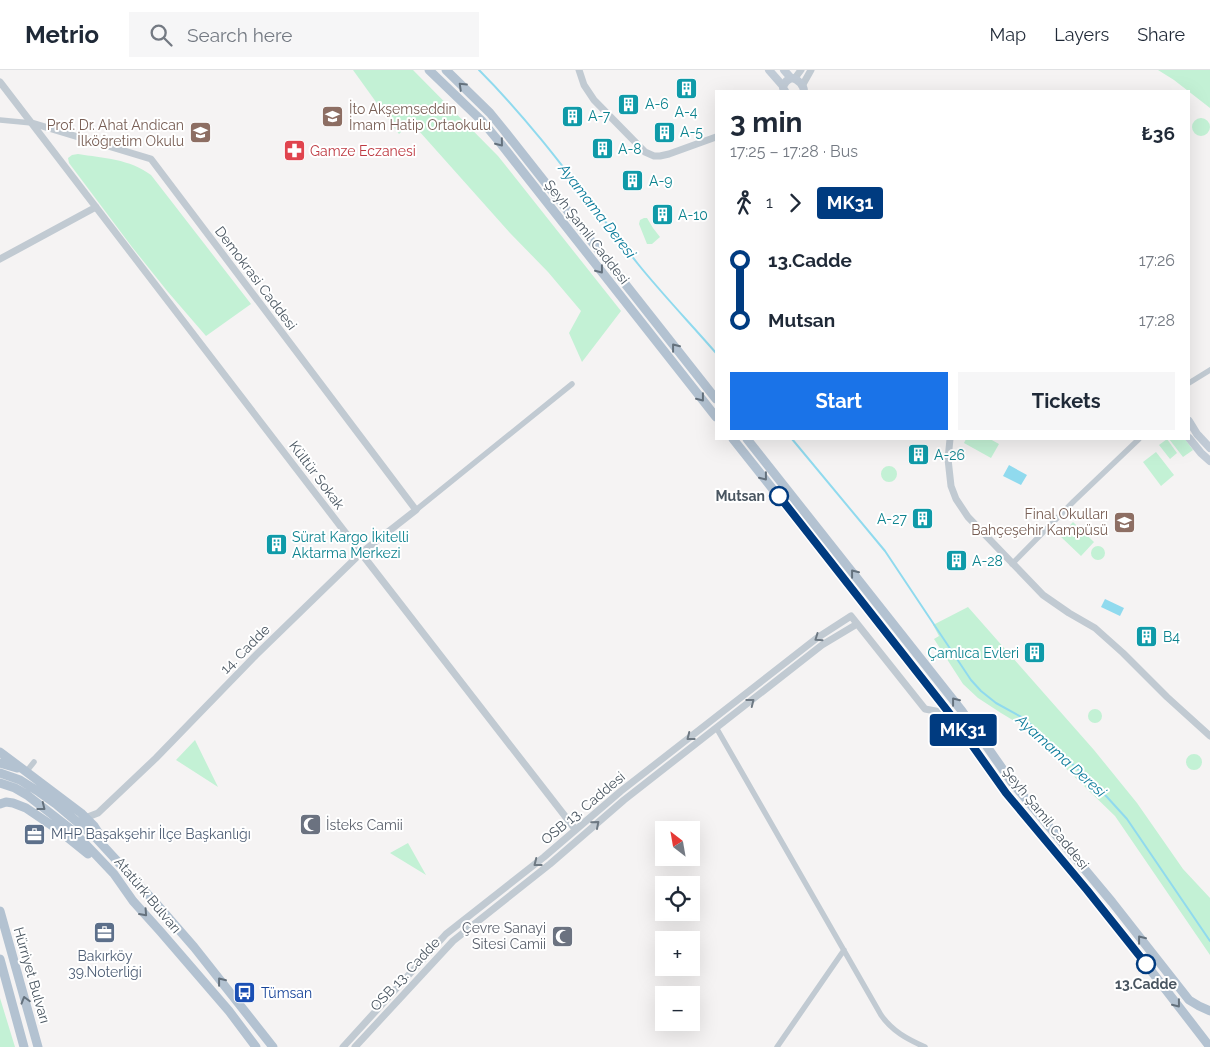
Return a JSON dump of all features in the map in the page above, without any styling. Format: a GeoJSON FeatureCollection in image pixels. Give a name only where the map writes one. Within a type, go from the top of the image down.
{"type":"FeatureCollection","features":[{"type":"Feature","properties":{"kind":"main road","name":"Şeyh Şamil Caddesi"},"geometry":{"type":"LineString","coordinates":[[429,70],[482,121],[715,416]]}},
{"type":"Feature","properties":{"kind":"main road","name":"Şeyh Şamil Caddesi"},"geometry":{"type":"LineString","coordinates":[[446,70],[504,129],[715,398]]}},
{"type":"Feature","properties":{"kind":"main road"},"geometry":{"type":"LineString","coordinates":[[770,70],[784,88]]}},
{"type":"Feature","properties":{"kind":"main road"},"geometry":{"type":"LineString","coordinates":[[784,70],[803,89]]}},
{"type":"Feature","properties":{"kind":"main road"},"geometry":{"type":"LineString","coordinates":[[784,88],[787,80],[793,78]]}},
{"type":"Feature","properties":{"kind":"main road"},"geometry":{"type":"LineString","coordinates":[[1190,423],[1197,434],[1210,448]]}},
{"type":"Feature","properties":{"kind":"main road"},"geometry":{"type":"LineString","coordinates":[[1190,439],[1210,461]]}},
{"type":"Feature","properties":{"kind":"main road","name":"Şeyh Şamil Caddesi"},"geometry":{"type":"LineString","coordinates":[[734,440],[950,714],[1006,793],[1120,930],[1210,1047]]}},
{"type":"Feature","properties":{"kind":"main road","name":"Şeyh Şamil Caddesi"},"geometry":{"type":"LineString","coordinates":[[748,440],[962,711],[1011,781],[1112,902],[1189,1000],[1210,1011]]}},
{"type":"Feature","properties":{"kind":"main road"},"geometry":{"type":"LineString","coordinates":[[0,752],[81,813],[94,826],[112,855]]}},
{"type":"Feature","properties":{"kind":"main road"},"geometry":{"type":"LineString","coordinates":[[0,763],[26,772]]}},
{"type":"Feature","properties":{"kind":"main road"},"geometry":{"type":"LineString","coordinates":[[0,773],[20,780],[56,804],[112,855],[194,948],[273,1047]]}},
{"type":"Feature","properties":{"kind":"main road","name":"Atatürk Bulvarı"},"geometry":{"type":"LineString","coordinates":[[0,783],[15,788],[72,830],[114,874],[133,901],[229,1011],[256,1047]]}},
{"type":"Feature","properties":{"kind":"main road"},"geometry":{"type":"LineString","coordinates":[[0,804],[6,802],[13,803],[26,808],[57,829],[114,874]]}},
{"type":"Feature","properties":{"kind":"main road","name":"Hürriyet Bulvarı"},"geometry":{"type":"LineString","coordinates":[[0,910],[38,1047]]}},
{"type":"Feature","properties":{"kind":"main road","name":"Hürriyet Bulvarı"},"geometry":{"type":"LineString","coordinates":[[0,959],[24,1047]]}},
{"type":"Feature","properties":{"kind":"street"},"geometry":{"type":"LineString","coordinates":[[579,70],[584,85],[594,100],[650,155],[660,156],[669,154],[715,137]]}},
{"type":"Feature","properties":{"kind":"street"},"geometry":{"type":"LineString","coordinates":[[793,78],[800,70]]}},
{"type":"Feature","properties":{"kind":"street"},"geometry":{"type":"LineString","coordinates":[[803,89],[811,70]]}},
{"type":"Feature","properties":{"kind":"street","name":"Kültür Sokak"},"geometry":{"type":"LineString","coordinates":[[0,82],[575,829]]}},
{"type":"Feature","properties":{"kind":"street"},"geometry":{"type":"LineString","coordinates":[[0,120],[32,123]]}},
{"type":"Feature","properties":{"kind":"street","name":"Demokrasi Caddesi"},"geometry":{"type":"LineString","coordinates":[[32,123],[151,159],[416,510]]}},
{"type":"Feature","properties":{"kind":"street"},"geometry":{"type":"LineString","coordinates":[[0,259],[96,207]]}},
{"type":"Feature","properties":{"kind":"street"},"geometry":{"type":"LineString","coordinates":[[1190,382],[1210,370]]}},
{"type":"Feature","properties":{"kind":"street"},"geometry":{"type":"LineString","coordinates":[[416,510],[572,384]]}},
{"type":"Feature","properties":{"kind":"street"},"geometry":{"type":"LineString","coordinates":[[950,440],[948,459],[951,486],[956,499],[968,517],[1043,595],[1095,628],[1210,736]]}},
{"type":"Feature","properties":{"kind":"street"},"geometry":{"type":"LineString","coordinates":[[1012,564],[1138,440]]}},
{"type":"Feature","properties":{"kind":"street","name":"14. Cadde"},"geometry":{"type":"LineString","coordinates":[[98,813],[156,758],[256,655],[361,553],[416,510]]}},
{"type":"Feature","properties":{"kind":"street","name":"OSB 13. Caddesi"},"geometry":{"type":"LineString","coordinates":[[343,1047],[446,934],[544,857],[621,791],[817,638],[851,616],[857,624],[822,645],[624,800],[550,864],[476,921]]}},
{"type":"Feature","properties":{"kind":"street"},"geometry":{"type":"LineString","coordinates":[[857,624],[925,709],[950,714]]}},
{"type":"Feature","properties":{"kind":"street"},"geometry":{"type":"LineString","coordinates":[[714,718],[717,729],[881,1015],[887,1023],[908,1040],[924,1047]]}},
{"type":"Feature","properties":{"kind":"street"},"geometry":{"type":"LineString","coordinates":[[26,772],[34,762]]}},
{"type":"Feature","properties":{"kind":"street"},"geometry":{"type":"LineString","coordinates":[[86,818],[98,813]]}},
{"type":"Feature","properties":{"kind":"street"},"geometry":{"type":"LineString","coordinates":[[94,826],[98,813]]}},
{"type":"Feature","properties":{"kind":"street"},"geometry":{"type":"LineString","coordinates":[[469,915],[476,921]]}},
{"type":"Feature","properties":{"kind":"street","name":"OSB 13. Cadde"},"geometry":{"type":"LineString","coordinates":[[355,1047],[453,941],[476,921]]}},
{"type":"Feature","properties":{"kind":"street"},"geometry":{"type":"LineString","coordinates":[[460,923],[467,929]]}},
{"type":"Feature","properties":{"kind":"street"},"geometry":{"type":"LineString","coordinates":[[777,1047],[844,950]]}},
{"type":"Feature","properties":{"kind":"green space"},"geometry":{"type":"Polygon","coordinates":[[[353,70],[413,70],[498,156],[621,311],[582,362],[569,333],[581,311],[548,272],[510,233],[411,122],[399,134],[353,70]]]}},
{"type":"Feature","properties":{"kind":"green space"},"geometry":{"type":"Polygon","coordinates":[[[1158,70],[1210,70],[1210,108],[1190,92],[1190,90],[1187,90],[1158,70]]]}},
{"type":"Feature","properties":{"kind":"green space"},"geometry":{"type":"Polygon","coordinates":[[[1201,118],[1207,121],[1210,127],[1207,133],[1201,136],[1195,133],[1192,127],[1195,121],[1201,118]]]}},
{"type":"Feature","properties":{"kind":"green space"},"geometry":{"type":"Polygon","coordinates":[[[78,154],[125,162],[151,175],[251,304],[206,336],[132,247],[69,163],[68,158],[78,154]]]}},
{"type":"Feature","properties":{"kind":"green space"},"geometry":{"type":"Polygon","coordinates":[[[647,218],[660,237],[652,244],[647,244],[639,224],[640,220],[647,218]]]}},
{"type":"Feature","properties":{"kind":"green space"},"geometry":{"type":"Polygon","coordinates":[[[966,440],[992,440],[999,444],[991,458],[964,443],[966,440]]]}},
{"type":"Feature","properties":{"kind":"green space"},"geometry":{"type":"Polygon","coordinates":[[[1168,440],[1177,453],[1170,459],[1159,445],[1168,440]]]}},
{"type":"Feature","properties":{"kind":"green space"},"geometry":{"type":"Polygon","coordinates":[[[1170,440],[1186,440],[1193,450],[1183,457],[1170,440]]]}},
{"type":"Feature","properties":{"kind":"green space"},"geometry":{"type":"Polygon","coordinates":[[[1156,452],[1174,475],[1161,486],[1143,462],[1156,452]]]}},
{"type":"Feature","properties":{"kind":"green space"},"geometry":{"type":"Polygon","coordinates":[[[889,466],[897,474],[889,482],[881,474],[889,466]]]}},
{"type":"Feature","properties":{"kind":"green space"},"geometry":{"type":"Polygon","coordinates":[[[1073,522],[1094,542],[1081,556],[1060,536],[1073,522]]]}},
{"type":"Feature","properties":{"kind":"green space"},"geometry":{"type":"Polygon","coordinates":[[[1095,546],[1101,546],[1105,553],[1101,560],[1095,560],[1091,556],[1091,550],[1095,546]]]}},
{"type":"Feature","properties":{"kind":"green space"},"geometry":{"type":"Polygon","coordinates":[[[968,607],[1094,750],[1137,803],[1183,869],[1210,898],[1210,955],[1115,816],[1021,725],[978,698],[963,684],[934,639],[939,636],[933,625],[968,607]]]}},
{"type":"Feature","properties":{"kind":"green space"},"geometry":{"type":"Polygon","coordinates":[[[1092,709],[1098,709],[1102,716],[1098,723],[1092,723],[1088,719],[1088,713],[1092,709]]]}},
{"type":"Feature","properties":{"kind":"green space"},"geometry":{"type":"Polygon","coordinates":[[[195,740],[218,787],[176,760],[195,740]]]}},
{"type":"Feature","properties":{"kind":"green space"},"geometry":{"type":"Polygon","coordinates":[[[1194,754],[1200,756],[1202,762],[1200,768],[1194,770],[1188,768],[1186,762],[1188,756],[1194,754]]]}},
{"type":"Feature","properties":{"kind":"green space"},"geometry":{"type":"Polygon","coordinates":[[[408,843],[426,875],[390,853],[408,843]]]}},
{"type":"Feature","properties":{"kind":"green space"},"geometry":{"type":"Polygon","coordinates":[[[0,998],[15,1047],[0,1047],[0,998]]]}},
{"type":"Feature","properties":{"kind":"water"},"geometry":{"type":"Polygon","coordinates":[[[1009,465],[1027,475],[1021,485],[1003,476],[1009,465]]]}},
{"type":"Feature","properties":{"kind":"water"},"geometry":{"type":"Polygon","coordinates":[[[1105,599],[1124,608],[1120,616],[1101,607],[1105,599]]]}},
{"type":"Feature","properties":{"kind":"waterway","name":"Ayamama Deresi"},"geometry":{"type":"LineString","coordinates":[[479,70],[542,140],[638,264],[715,352]]}},
{"type":"Feature","properties":{"kind":"waterway","name":"Ayamama Deresi"},"geometry":{"type":"LineString","coordinates":[[793,440],[885,551],[971,680],[996,703],[1025,719],[1107,797],[1127,819],[1210,941]]}},
{"type":"Feature","properties":{"kind":"bus line","name":"MK31"},"geometry":{"type":"LineString","coordinates":[[779,496],[965,733],[1006,793],[1146,964]]}},
{"type":"Feature","properties":{"kind":"place","name":"A-4"},"geometry":{"type":"Point","coordinates":[686,89]}},
{"type":"Feature","properties":{"kind":"place","name":"A-6"},"geometry":{"type":"Point","coordinates":[629,104]}},
{"type":"Feature","properties":{"kind":"place","name":"A-7"},"geometry":{"type":"Point","coordinates":[572,116]}},
{"type":"Feature","properties":{"kind":"place","name":"İto Akşemseddin İmam Hatip Ortaokulu"},"geometry":{"type":"Point","coordinates":[333,117]}},
{"type":"Feature","properties":{"kind":"place","name":"A-5"},"geometry":{"type":"Point","coordinates":[664,132]}},
{"type":"Feature","properties":{"kind":"place","name":"Prof. Dr. Ahat Andican İlköğretim Okulu"},"geometry":{"type":"Point","coordinates":[200,133]}},
{"type":"Feature","properties":{"kind":"place","name":"A-8"},"geometry":{"type":"Point","coordinates":[602,149]}},
{"type":"Feature","properties":{"kind":"place","name":"Gamze Eczanesi"},"geometry":{"type":"Point","coordinates":[294,151]}},
{"type":"Feature","properties":{"kind":"place","name":"A-9"},"geometry":{"type":"Point","coordinates":[633,181]}},
{"type":"Feature","properties":{"kind":"place","name":"A-10"},"geometry":{"type":"Point","coordinates":[662,215]}},
{"type":"Feature","properties":{"kind":"place","name":"A-26"},"geometry":{"type":"Point","coordinates":[918,455]}},
{"type":"Feature","properties":{"kind":"place","name":"Mutsan"},"geometry":{"type":"Point","coordinates":[779,496]}},
{"type":"Feature","properties":{"kind":"place","name":"A-27"},"geometry":{"type":"Point","coordinates":[923,519]}},
{"type":"Feature","properties":{"kind":"place","name":"Final Okulları Bahçeşehir Kampüsü"},"geometry":{"type":"Point","coordinates":[1124,522]}},
{"type":"Feature","properties":{"kind":"place","name":"Sürat Kargo İkitelli Aktarma Merkezi"},"geometry":{"type":"Point","coordinates":[276,545]}},
{"type":"Feature","properties":{"kind":"place","name":"A-28"},"geometry":{"type":"Point","coordinates":[956,561]}},
{"type":"Feature","properties":{"kind":"place","name":"B4"},"geometry":{"type":"Point","coordinates":[1147,637]}},
{"type":"Feature","properties":{"kind":"place","name":"Çamlıca Evleri"},"geometry":{"type":"Point","coordinates":[1035,653]}},
{"type":"Feature","properties":{"kind":"place","name":"İsteks Camii"},"geometry":{"type":"Point","coordinates":[310,825]}},
{"type":"Feature","properties":{"kind":"place","name":"MHP Başakşehir İlçe Başkanlığı"},"geometry":{"type":"Point","coordinates":[35,834]}},
{"type":"Feature","properties":{"kind":"place","name":"Bakırköy 39.Noterliği"},"geometry":{"type":"Point","coordinates":[105,933]}},
{"type":"Feature","properties":{"kind":"place","name":"Çevre Sanayi Sitesi Camii"},"geometry":{"type":"Point","coordinates":[562,936]}},
{"type":"Feature","properties":{"kind":"place","name":"13.Cadde"},"geometry":{"type":"Point","coordinates":[1146,964]}},
{"type":"Feature","properties":{"kind":"place","name":"Tümsan"},"geometry":{"type":"Point","coordinates":[245,993]}}]}
